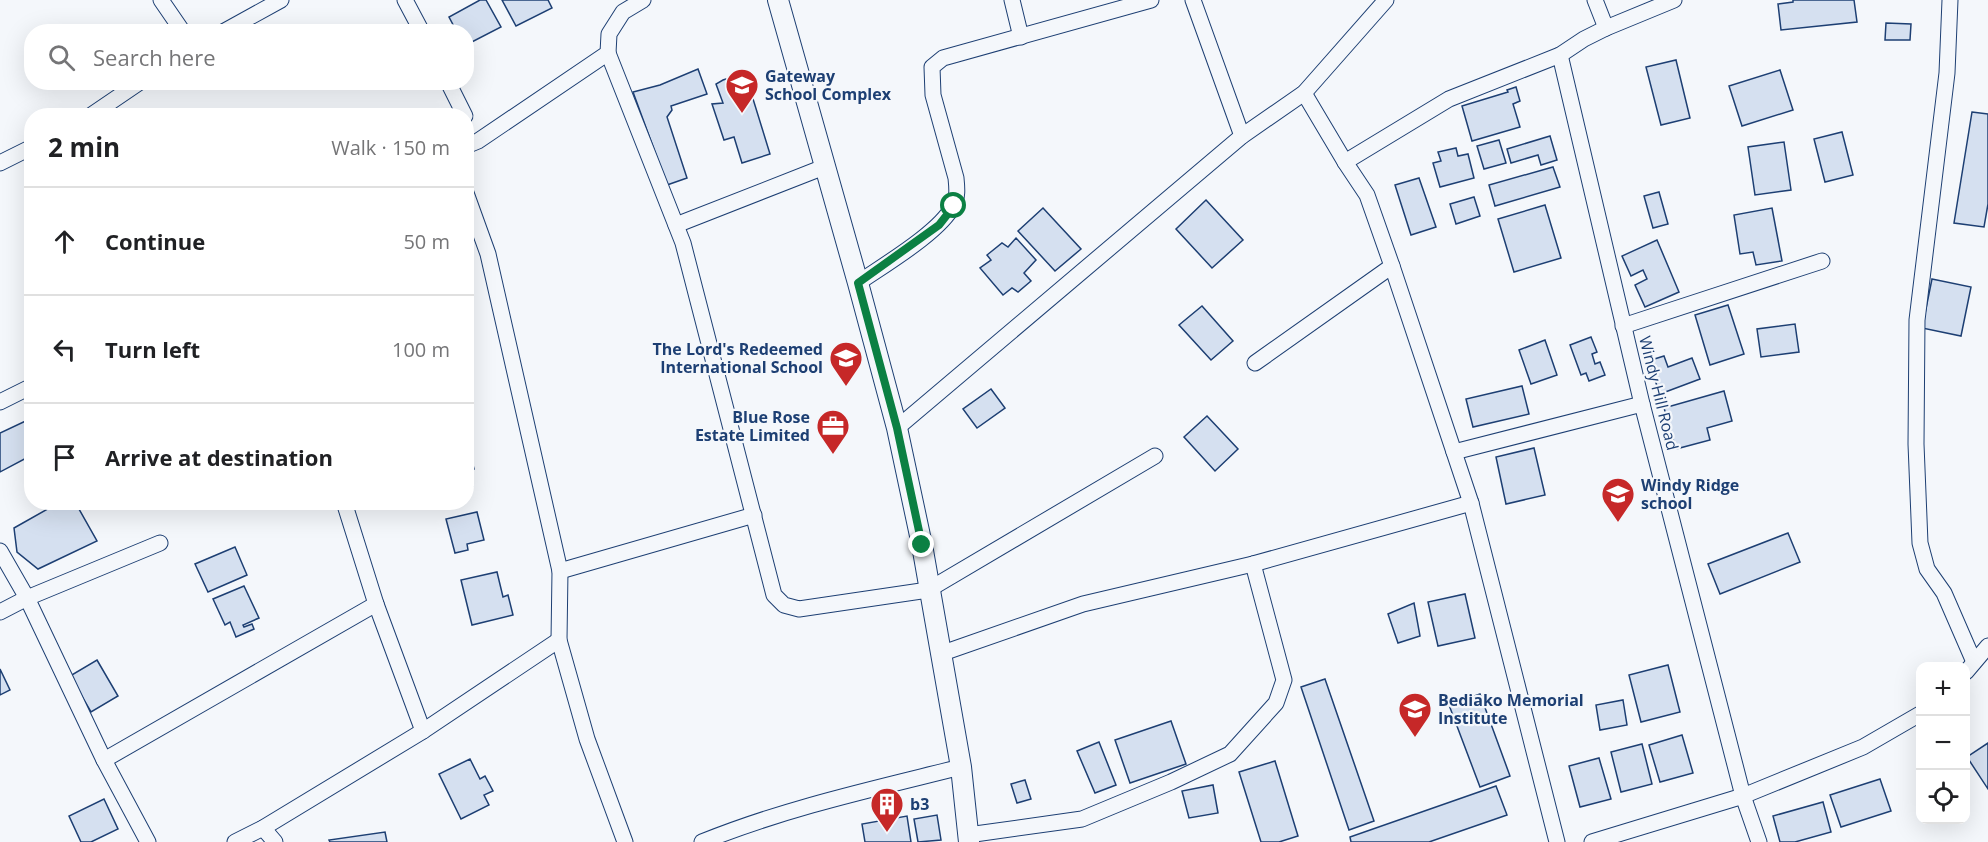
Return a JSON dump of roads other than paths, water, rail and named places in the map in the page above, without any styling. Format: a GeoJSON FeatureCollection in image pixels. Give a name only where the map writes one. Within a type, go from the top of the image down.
{"type":"FeatureCollection","features":[{"type":"Feature","properties":{"kind":"street"},"geometry":{"type":"LineString","coordinates":[[160,0],[177,24]]}},
{"type":"Feature","properties":{"kind":"street"},"geometry":{"type":"LineString","coordinates":[[238,24],[281,0]]}},
{"type":"Feature","properties":{"kind":"street"},"geometry":{"type":"LineString","coordinates":[[405,0],[418,24]]}},
{"type":"Feature","properties":{"kind":"street"},"geometry":{"type":"LineString","coordinates":[[643,0],[623,12],[609,34],[609,53],[683,243],[774,595],[784,604],[799,609],[928,590],[1155,456]]}},
{"type":"Feature","properties":{"kind":"street"},"geometry":{"type":"LineString","coordinates":[[778,0],[897,428],[922,545],[928,590],[961,767],[968,838],[1082,819],[1171,782],[1230,754],[1276,703],[1284,680],[1253,564]]}},
{"type":"Feature","properties":{"kind":"street"},"geometry":{"type":"LineString","coordinates":[[1012,0],[1022,37]]}},
{"type":"Feature","properties":{"kind":"street"},"geometry":{"type":"LineString","coordinates":[[858,283],[939,225],[954,206],[958,192],[956,178],[933,95],[932,67],[943,58],[1150,0]]}},
{"type":"Feature","properties":{"kind":"street"},"geometry":{"type":"LineString","coordinates":[[1193,0],[1242,136]]}},
{"type":"Feature","properties":{"kind":"street"},"geometry":{"type":"LineString","coordinates":[[897,428],[1242,136],[1304,93],[1386,0]]}},
{"type":"Feature","properties":{"kind":"street"},"geometry":{"type":"LineString","coordinates":[[1595,0],[1606,28]]}},
{"type":"Feature","properties":{"kind":"street"},"geometry":{"type":"LineString","coordinates":[[1345,162],[1449,99],[1560,55],[1606,28],[1674,0]]}},
{"type":"Feature","properties":{"kind":"street"},"geometry":{"type":"LineString","coordinates":[[1950,0],[1947,73],[1917,320],[1916,444],[1920,543],[1927,569],[1944,593],[1968,662]]}},
{"type":"Feature","properties":{"kind":"street"},"geometry":{"type":"LineString","coordinates":[[474,142],[609,53]]}},
{"type":"Feature","properties":{"kind":"street","name":"Windy Hill Road"},"geometry":{"type":"LineString","coordinates":[[1560,55],[1642,404],[1743,796],[1758,842]]}},
{"type":"Feature","properties":{"kind":"street"},"geometry":{"type":"LineString","coordinates":[[102,108],[128,90]]}},
{"type":"Feature","properties":{"kind":"street"},"geometry":{"type":"LineString","coordinates":[[452,90],[461,108]]}},
{"type":"Feature","properties":{"kind":"street"},"geometry":{"type":"LineString","coordinates":[[1304,93],[1367,195],[1392,266],[1471,503],[1557,842]]}},
{"type":"Feature","properties":{"kind":"street"},"geometry":{"type":"LineString","coordinates":[[0,163],[24,151]]}},
{"type":"Feature","properties":{"kind":"street"},"geometry":{"type":"LineString","coordinates":[[676,225],[824,167]]}},
{"type":"Feature","properties":{"kind":"street"},"geometry":{"type":"LineString","coordinates":[[474,215],[488,254],[560,571],[559,640],[587,740],[625,842]]}},
{"type":"Feature","properties":{"kind":"street"},"geometry":{"type":"LineString","coordinates":[[1623,326],[1822,261]]}},
{"type":"Feature","properties":{"kind":"street"},"geometry":{"type":"LineString","coordinates":[[1255,363],[1392,266]]}},
{"type":"Feature","properties":{"kind":"street"},"geometry":{"type":"LineString","coordinates":[[0,402],[24,391]]}},
{"type":"Feature","properties":{"kind":"street"},"geometry":{"type":"LineString","coordinates":[[1454,452],[1642,404]]}},
{"type":"Feature","properties":{"kind":"street"},"geometry":{"type":"LineString","coordinates":[[940,654],[1083,604],[1253,564],[1471,503]]}},
{"type":"Feature","properties":{"kind":"street"},"geometry":{"type":"LineString","coordinates":[[347,510],[376,604],[423,731]]}},
{"type":"Feature","properties":{"kind":"street"},"geometry":{"type":"LineString","coordinates":[[560,571],[754,515]]}},
{"type":"Feature","properties":{"kind":"street"},"geometry":{"type":"LineString","coordinates":[[0,612],[27,598],[160,543]]}},
{"type":"Feature","properties":{"kind":"street"},"geometry":{"type":"LineString","coordinates":[[0,551],[27,598],[104,760],[148,842]]}},
{"type":"Feature","properties":{"kind":"street"},"geometry":{"type":"LineString","coordinates":[[104,760],[376,604]]}},
{"type":"Feature","properties":{"kind":"street"},"geometry":{"type":"LineString","coordinates":[[235,842],[263,828],[423,731],[559,640]]}},
{"type":"Feature","properties":{"kind":"street"},"geometry":{"type":"LineString","coordinates":[[1970,667],[1988,646]]}},
{"type":"Feature","properties":{"kind":"street"},"geometry":{"type":"LineString","coordinates":[[1592,842],[1743,796],[1863,747],[1917,716]]}},
{"type":"Feature","properties":{"kind":"street"},"geometry":{"type":"LineString","coordinates":[[702,842],[749,823],[834,798],[961,767]]}},
{"type":"Feature","properties":{"kind":"street"},"geometry":{"type":"LineString","coordinates":[[263,828],[274,842]]}},
{"type":"Feature","properties":{"kind":"place","name":"Gateway School Complex"},"geometry":{"type":"Point","coordinates":[742,114]}},
{"type":"Feature","properties":{"kind":"place","name":"The Lord's Redeemed International School"},"geometry":{"type":"Point","coordinates":[846,387]}},
{"type":"Feature","properties":{"kind":"place","name":"Blue Rose Estate Limited"},"geometry":{"type":"Point","coordinates":[833,455]}},
{"type":"Feature","properties":{"kind":"place","name":"Windy Ridge school"},"geometry":{"type":"Point","coordinates":[1618,523]}},
{"type":"Feature","properties":{"kind":"place","name":"Bediako Memorial Institute"},"geometry":{"type":"Point","coordinates":[1415,738]}},
{"type":"Feature","properties":{"kind":"place","name":"b3"},"geometry":{"type":"Point","coordinates":[887,833]}}]}
